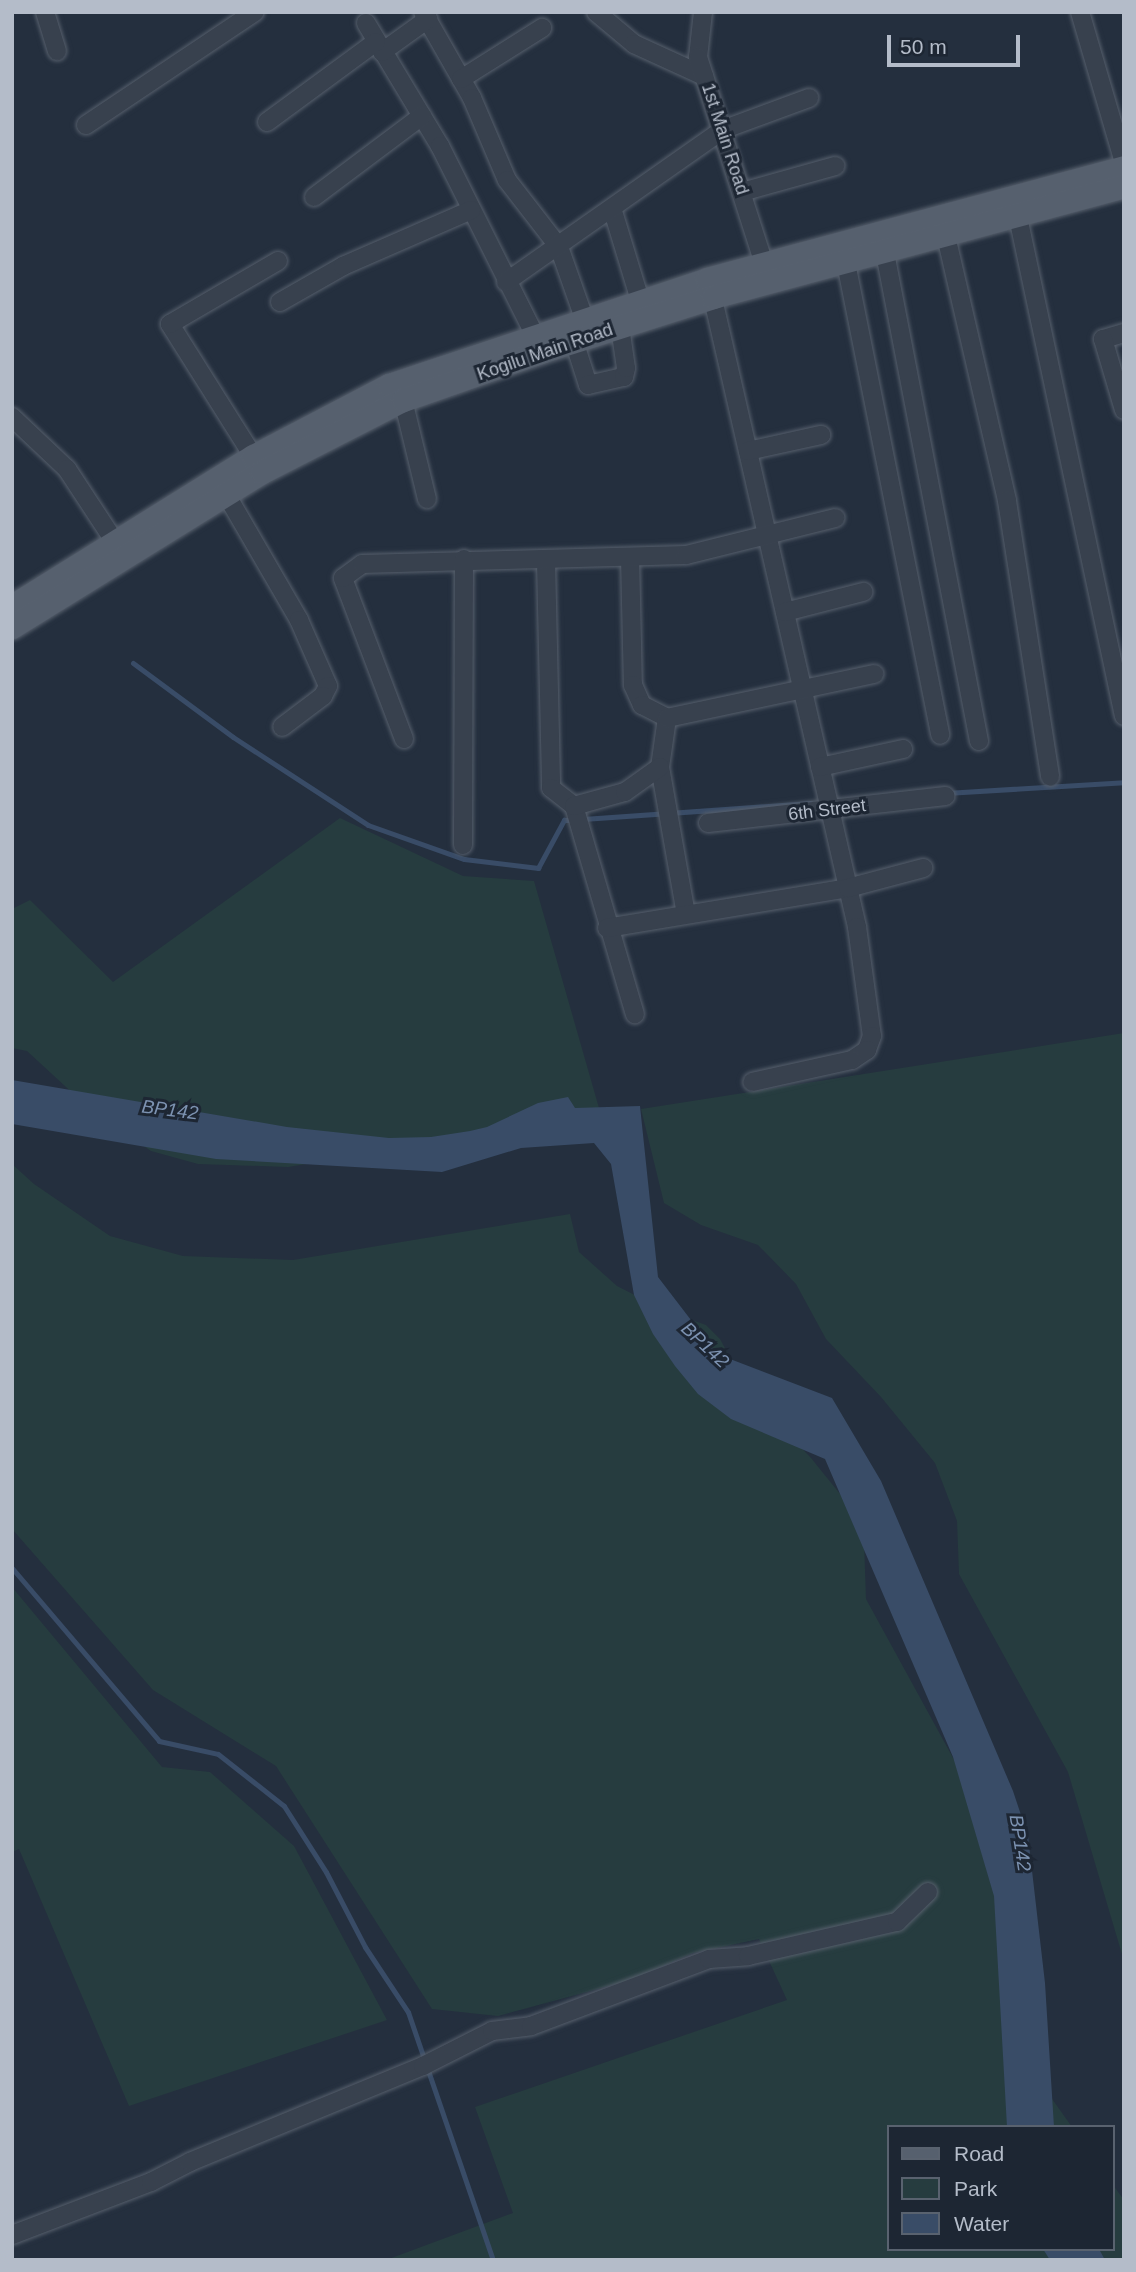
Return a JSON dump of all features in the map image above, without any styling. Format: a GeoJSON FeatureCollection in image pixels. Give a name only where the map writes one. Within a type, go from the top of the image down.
{"type":"FeatureCollection","features":[{"type":"Feature","properties":{"kind":"main road","name":"Kogilu Main Road"},"geometry":{"type":"LineString","coordinates":[[767,274],[846,263],[885,253],[1018,216],[1123,181]]}},
{"type":"Feature","properties":{"kind":"main road","name":"Kogilu Main Road"},"geometry":{"type":"LineString","coordinates":[[12,627],[253,456],[389,385],[640,300],[711,288],[1123,181]]}},
{"type":"Feature","properties":{"kind":"main road","name":"Kogilu Main Road"},"geometry":{"type":"LineString","coordinates":[[12,606],[115,542],[143,535],[403,400],[620,327],[711,288]]}},
{"type":"Feature","properties":{"kind":"street"},"geometry":{"type":"LineString","coordinates":[[45,12],[57,51]]}},
{"type":"Feature","properties":{"kind":"street"},"geometry":{"type":"LineString","coordinates":[[86,125],[255,12]]}},
{"type":"Feature","properties":{"kind":"street"},"geometry":{"type":"LineString","coordinates":[[596,12],[634,44],[704,76]]}},
{"type":"Feature","properties":{"kind":"street","name":"1st Main Road"},"geometry":{"type":"LineString","coordinates":[[704,12],[698,57],[767,274]]}},
{"type":"Feature","properties":{"kind":"street"},"geometry":{"type":"LineString","coordinates":[[1080,12],[1123,181]]}},
{"type":"Feature","properties":{"kind":"street"},"geometry":{"type":"LineString","coordinates":[[267,122],[426,16],[461,79],[507,180],[559,247],[584,318]]}},
{"type":"Feature","properties":{"kind":"street"},"geometry":{"type":"LineString","coordinates":[[366,23],[440,146],[534,334]]}},
{"type":"Feature","properties":{"kind":"street"},"geometry":{"type":"LineString","coordinates":[[461,79],[542,28]]}},
{"type":"Feature","properties":{"kind":"street"},"geometry":{"type":"LineString","coordinates":[[506,282],[722,130],[809,98]]}},
{"type":"Feature","properties":{"kind":"street"},"geometry":{"type":"LineString","coordinates":[[314,197],[422,116]]}},
{"type":"Feature","properties":{"kind":"street"},"geometry":{"type":"LineString","coordinates":[[742,192],[835,166]]}},
{"type":"Feature","properties":{"kind":"street"},"geometry":{"type":"LineString","coordinates":[[612,208],[640,300]]}},
{"type":"Feature","properties":{"kind":"street"},"geometry":{"type":"LineString","coordinates":[[281,302],[343,266],[471,210]]}},
{"type":"Feature","properties":{"kind":"street"},"geometry":{"type":"LineString","coordinates":[[1018,216],[1124,716]]}},
{"type":"Feature","properties":{"kind":"street"},"geometry":{"type":"LineString","coordinates":[[946,236],[1007,501],[1051,777]]}},
{"type":"Feature","properties":{"kind":"street"},"geometry":{"type":"LineString","coordinates":[[885,253],[979,741]]}},
{"type":"Feature","properties":{"kind":"street"},"geometry":{"type":"LineString","coordinates":[[253,456],[170,324],[278,261]]}},
{"type":"Feature","properties":{"kind":"street"},"geometry":{"type":"LineString","coordinates":[[846,263],[940,735]]}},
{"type":"Feature","properties":{"kind":"street"},"geometry":{"type":"LineString","coordinates":[[711,288],[857,927],[872,1035],[867,1050],[836,1066],[752,1082]]}},
{"type":"Feature","properties":{"kind":"street"},"geometry":{"type":"LineString","coordinates":[[574,341],[588,385],[624,377],[626,368],[620,327]]}},
{"type":"Feature","properties":{"kind":"street"},"geometry":{"type":"LineString","coordinates":[[1124,333],[1103,339],[1124,410]]}},
{"type":"Feature","properties":{"kind":"street"},"geometry":{"type":"LineString","coordinates":[[403,400],[426,499]]}},
{"type":"Feature","properties":{"kind":"street"},"geometry":{"type":"LineString","coordinates":[[12,417],[67,469],[115,542]]}},
{"type":"Feature","properties":{"kind":"street"},"geometry":{"type":"LineString","coordinates":[[748,451],[821,435]]}},
{"type":"Feature","properties":{"kind":"street"},"geometry":{"type":"LineString","coordinates":[[226,494],[299,620],[328,686],[323,696],[282,727]]}},
{"type":"Feature","properties":{"kind":"street"},"geometry":{"type":"LineString","coordinates":[[404,739],[344,578],[362,564],[464,559],[546,561],[686,555],[768,537],[835,518]]}},
{"type":"Feature","properties":{"kind":"street"},"geometry":{"type":"LineString","coordinates":[[630,557],[633,685],[642,705],[667,718],[874,674]]}},
{"type":"Feature","properties":{"kind":"street"},"geometry":{"type":"LineString","coordinates":[[463,845],[464,559]]}},
{"type":"Feature","properties":{"kind":"street"},"geometry":{"type":"LineString","coordinates":[[546,561],[551,788],[574,806],[607,928],[635,1014]]}},
{"type":"Feature","properties":{"kind":"street"},"geometry":{"type":"LineString","coordinates":[[785,612],[863,592]]}},
{"type":"Feature","properties":{"kind":"street"},"geometry":{"type":"LineString","coordinates":[[667,718],[660,766],[686,914]]}},
{"type":"Feature","properties":{"kind":"street"},"geometry":{"type":"LineString","coordinates":[[820,767],[903,749]]}},
{"type":"Feature","properties":{"kind":"street"},"geometry":{"type":"LineString","coordinates":[[574,806],[625,792],[660,766]]}},
{"type":"Feature","properties":{"kind":"street","name":"6th Street"},"geometry":{"type":"LineString","coordinates":[[708,823],[945,796]]}},
{"type":"Feature","properties":{"kind":"street"},"geometry":{"type":"LineString","coordinates":[[607,928],[848,888],[923,868]]}},
{"type":"Feature","properties":{"kind":"street"},"geometry":{"type":"LineString","coordinates":[[12,2235],[140,2186],[190,2162],[423,2066],[492,2031],[531,2026],[709,1959],[748,1956],[897,1922],[928,1892]]}},
{"type":"Feature","properties":{"kind":"green space"},"geometry":{"type":"Polygon","coordinates":[[[340,818],[463,876],[534,881],[601,1115],[288,1167],[198,1164],[151,1151],[92,1111],[27,1051],[12,1048],[12,909],[30,900],[113,982],[340,818]]]}},
{"type":"Feature","properties":{"kind":"green space"},"geometry":{"type":"Polygon","coordinates":[[[1124,1033],[1124,1961],[1068,1772],[959,1574],[957,1521],[935,1463],[881,1397],[826,1339],[796,1284],[758,1245],[701,1225],[664,1203],[641,1109],[1124,1033]]]}},
{"type":"Feature","properties":{"kind":"green space"},"geometry":{"type":"Polygon","coordinates":[[[12,1164],[34,1184],[110,1236],[183,1256],[293,1260],[570,1214],[579,1252],[617,1286],[664,1310],[706,1325],[720,1339],[750,1394],[811,1458],[853,1510],[864,1540],[866,1599],[981,1809],[1050,2096],[1071,2125],[888,2125],[888,2251],[1115,2251],[1115,2188],[1124,2200],[1124,2260],[386,2260],[513,2213],[475,2107],[787,2000],[759,1939],[693,1953],[631,1980],[498,2016],[432,2009],[276,1766],[153,1690],[12,1529],[12,1164]]]}},
{"type":"Feature","properties":{"kind":"green space"},"geometry":{"type":"Polygon","coordinates":[[[12,1587],[162,1767],[210,1772],[294,1846],[387,2020],[129,2106],[19,1849],[12,1852],[12,1587]]]}},
{"type":"Feature","properties":{"kind":"water","name":"BP142"},"geometry":{"type":"Polygon","coordinates":[[[12,1080],[287,1127],[389,1138],[431,1137],[470,1131],[487,1127],[538,1103],[568,1097],[575,1108],[640,1106],[658,1277],[717,1354],[832,1398],[881,1481],[1013,1791],[1028,1836],[1045,1983],[1054,2125],[1007,2125],[994,1896],[953,1757],[825,1459],[731,1419],[698,1394],[675,1366],[653,1334],[634,1295],[611,1164],[594,1143],[521,1148],[442,1172],[216,1159],[12,1124],[12,1080]]]}},
{"type":"Feature","properties":{"kind":"water"},"geometry":{"type":"Polygon","coordinates":[[[1044,2251],[1100,2251],[1105,2260],[1050,2260],[1044,2251]]]}},
{"type":"Feature","properties":{"kind":"waterway"},"geometry":{"type":"LineString","coordinates":[[133,663],[233,737],[368,825],[464,859],[538,868],[564,820],[573,820]]}},
{"type":"Feature","properties":{"kind":"waterway"},"geometry":{"type":"LineString","coordinates":[[946,793],[1124,782]]}},
{"type":"Feature","properties":{"kind":"waterway"},"geometry":{"type":"LineString","coordinates":[[583,819],[810,803]]}},
{"type":"Feature","properties":{"kind":"waterway"},"geometry":{"type":"LineString","coordinates":[[12,1568],[159,1741],[218,1754],[284,1806],[326,1872],[365,1947],[408,2012],[493,2260]]}}]}
